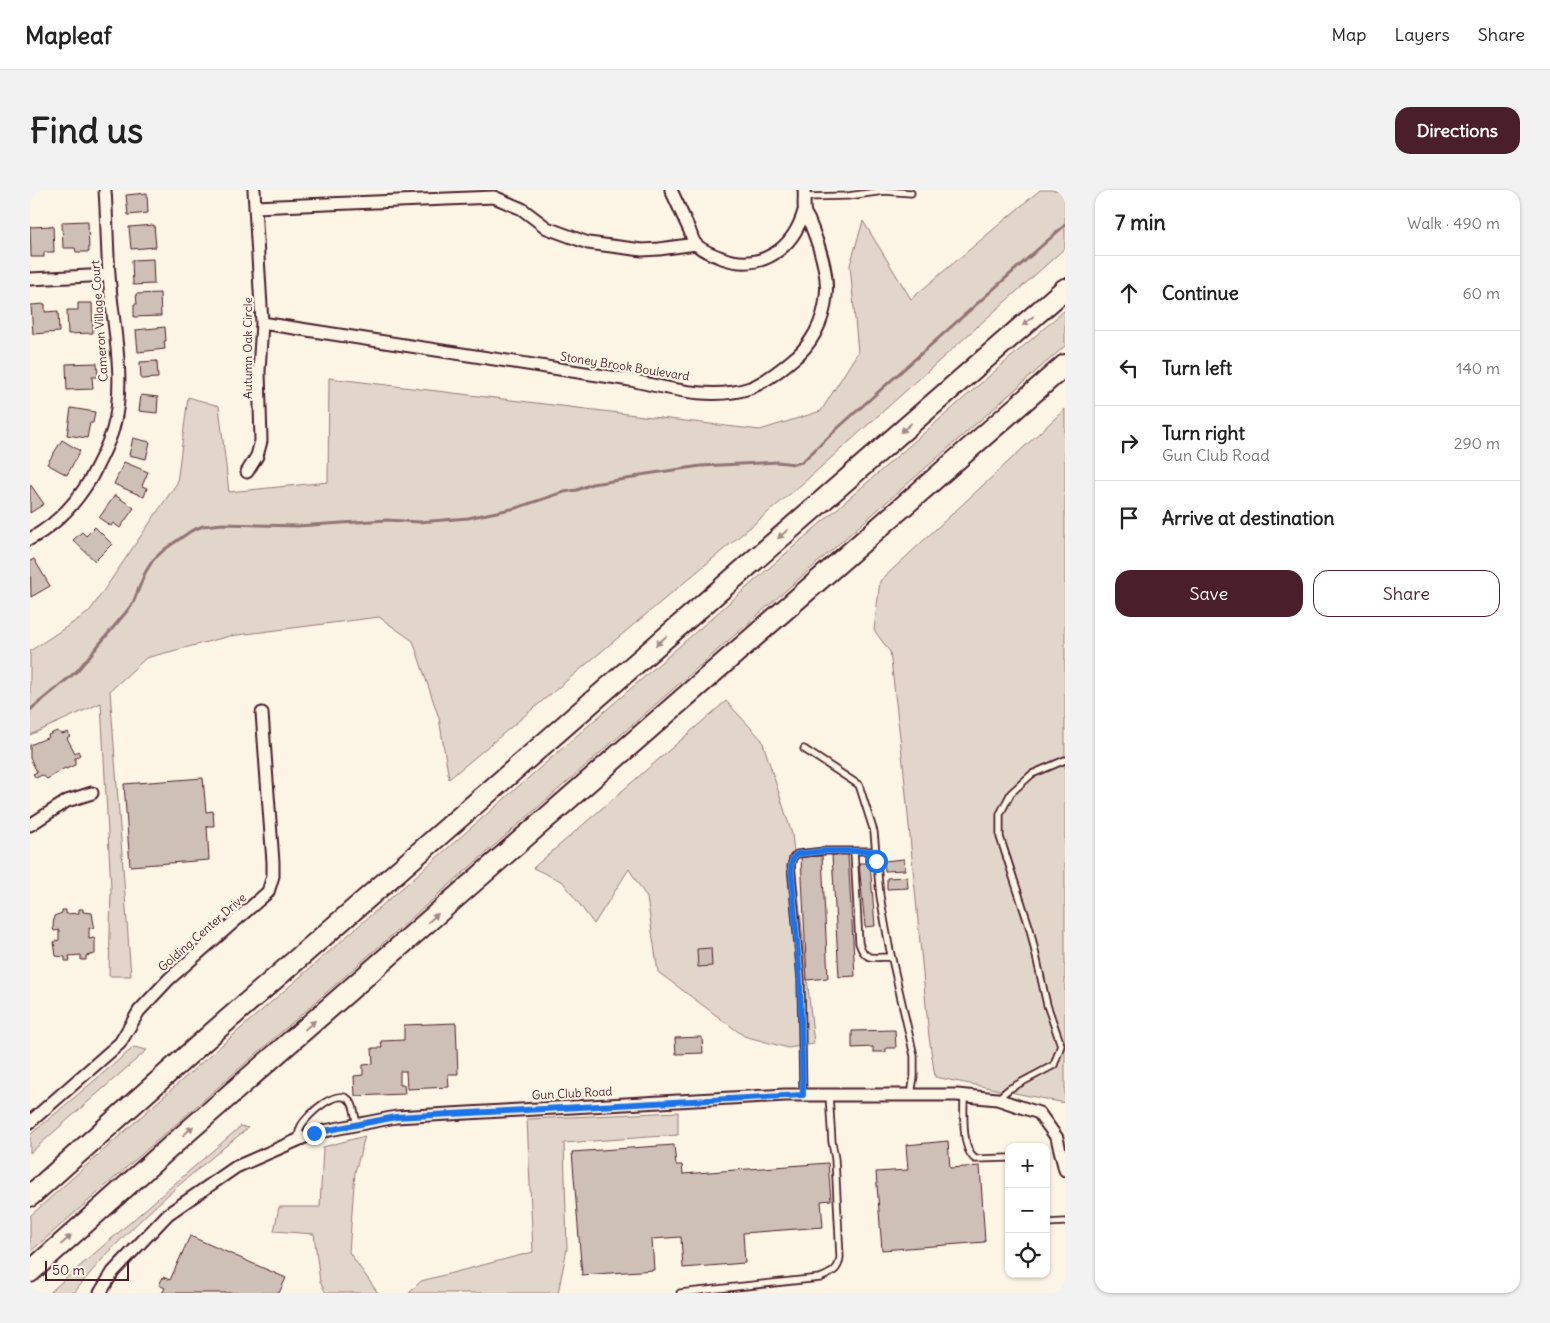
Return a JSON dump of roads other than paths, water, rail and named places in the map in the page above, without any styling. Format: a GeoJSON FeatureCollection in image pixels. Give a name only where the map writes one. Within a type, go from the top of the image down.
{"type":"FeatureCollection","features":[{"type":"Feature","properties":{"kind":"highway"},"geometry":{"type":"LineString","coordinates":[[30,1196],[216,1030],[1065,289]]}},
{"type":"Feature","properties":{"kind":"highway"},"geometry":{"type":"LineString","coordinates":[[30,1272],[200,1120],[1065,365]]}},
{"type":"Feature","properties":{"kind":"street","name":"Cameron Village Court"},"geometry":{"type":"LineString","coordinates":[[30,539],[46,530],[62,516],[82,492],[101,460],[113,429],[118,398],[118,370],[109,275],[105,190]]}},
{"type":"Feature","properties":{"kind":"street","name":"Autumn Oak Circle"},"geometry":{"type":"LineString","coordinates":[[247,472],[257,456],[261,441],[259,371],[262,323],[254,190]]}},
{"type":"Feature","properties":{"kind":"street"},"geometry":{"type":"LineString","coordinates":[[671,190],[696,244],[714,256],[741,263],[764,259],[775,254],[790,241],[801,224],[804,211]]}},
{"type":"Feature","properties":{"kind":"street","name":"Stoney Brook Boulevard"},"geometry":{"type":"LineString","coordinates":[[262,323],[630,380],[682,390],[706,393],[739,391],[777,373],[800,354],[811,341],[820,322],[826,296],[826,282],[822,258],[810,221],[804,211],[804,194]]}},
{"type":"Feature","properties":{"kind":"street"},"geometry":{"type":"LineString","coordinates":[[256,207],[494,196],[522,209],[546,228],[588,243],[642,250],[658,250],[696,244]]}},
{"type":"Feature","properties":{"kind":"street"},"geometry":{"type":"LineString","coordinates":[[30,279],[109,275]]}},
{"type":"Feature","properties":{"kind":"street","name":"Golding Center Drive"},"geometry":{"type":"LineString","coordinates":[[30,1122],[120,1043],[139,1011],[169,979],[268,892],[273,876],[273,862],[262,712]]}},
{"type":"Feature","properties":{"kind":"street"},"geometry":{"type":"LineString","coordinates":[[30,825],[67,801],[92,793]]}},
{"type":"Feature","properties":{"kind":"street","name":"Gun Club Road"},"geometry":{"type":"LineString","coordinates":[[100,1293],[113,1272],[168,1214],[236,1167],[314,1133],[396,1117],[803,1095],[964,1096],[997,1099],[1039,1113],[1057,1138],[1065,1170]]}},
{"type":"Feature","properties":{"kind":"lane"},"geometry":{"type":"LineString","coordinates":[[804,194],[848,196],[884,191],[910,193]]}},
{"type":"Feature","properties":{"kind":"lane"},"geometry":{"type":"LineString","coordinates":[[804,749],[859,785],[874,832],[880,896],[891,956],[914,1056],[914,1076],[910,1095]]}},
{"type":"Feature","properties":{"kind":"lane"},"geometry":{"type":"LineString","coordinates":[[997,1099],[1009,1089],[1054,1065],[1061,1046],[1047,1005],[1030,929],[1000,837],[1000,814],[1011,793],[1032,774],[1065,760]]}},
{"type":"Feature","properties":{"kind":"lane"},"geometry":{"type":"LineString","coordinates":[[803,1095],[800,979],[791,866],[793,858],[797,854],[824,851],[876,851]]}},
{"type":"Feature","properties":{"kind":"lane"},"geometry":{"type":"LineString","coordinates":[[854,851],[859,943],[862,951],[869,957],[891,956]]}},
{"type":"Feature","properties":{"kind":"lane"},"geometry":{"type":"LineString","coordinates":[[680,1293],[820,1278],[836,1271],[840,1265],[840,1257],[835,1159],[829,1095]]}},
{"type":"Feature","properties":{"kind":"lane"},"geometry":{"type":"LineString","coordinates":[[297,1141],[300,1128],[310,1114],[319,1106],[339,1096],[346,1098],[352,1103],[356,1125]]}},
{"type":"Feature","properties":{"kind":"lane"},"geometry":{"type":"LineString","coordinates":[[964,1096],[965,1132],[970,1154],[975,1159],[1005,1158]]}},
{"type":"Feature","properties":{"kind":"lane"},"geometry":{"type":"LineString","coordinates":[[1050,1223],[1065,1222]]}},
{"type":"Feature","properties":{"kind":"waterway"},"geometry":{"type":"LineString","coordinates":[[30,710],[77,671],[127,611],[133,603],[145,573],[153,560],[191,531],[203,526],[223,524],[297,526],[387,520],[419,522],[468,518],[516,508],[592,484],[633,478],[640,475],[701,466],[778,462],[794,464],[802,462],[1065,225]]}}]}
